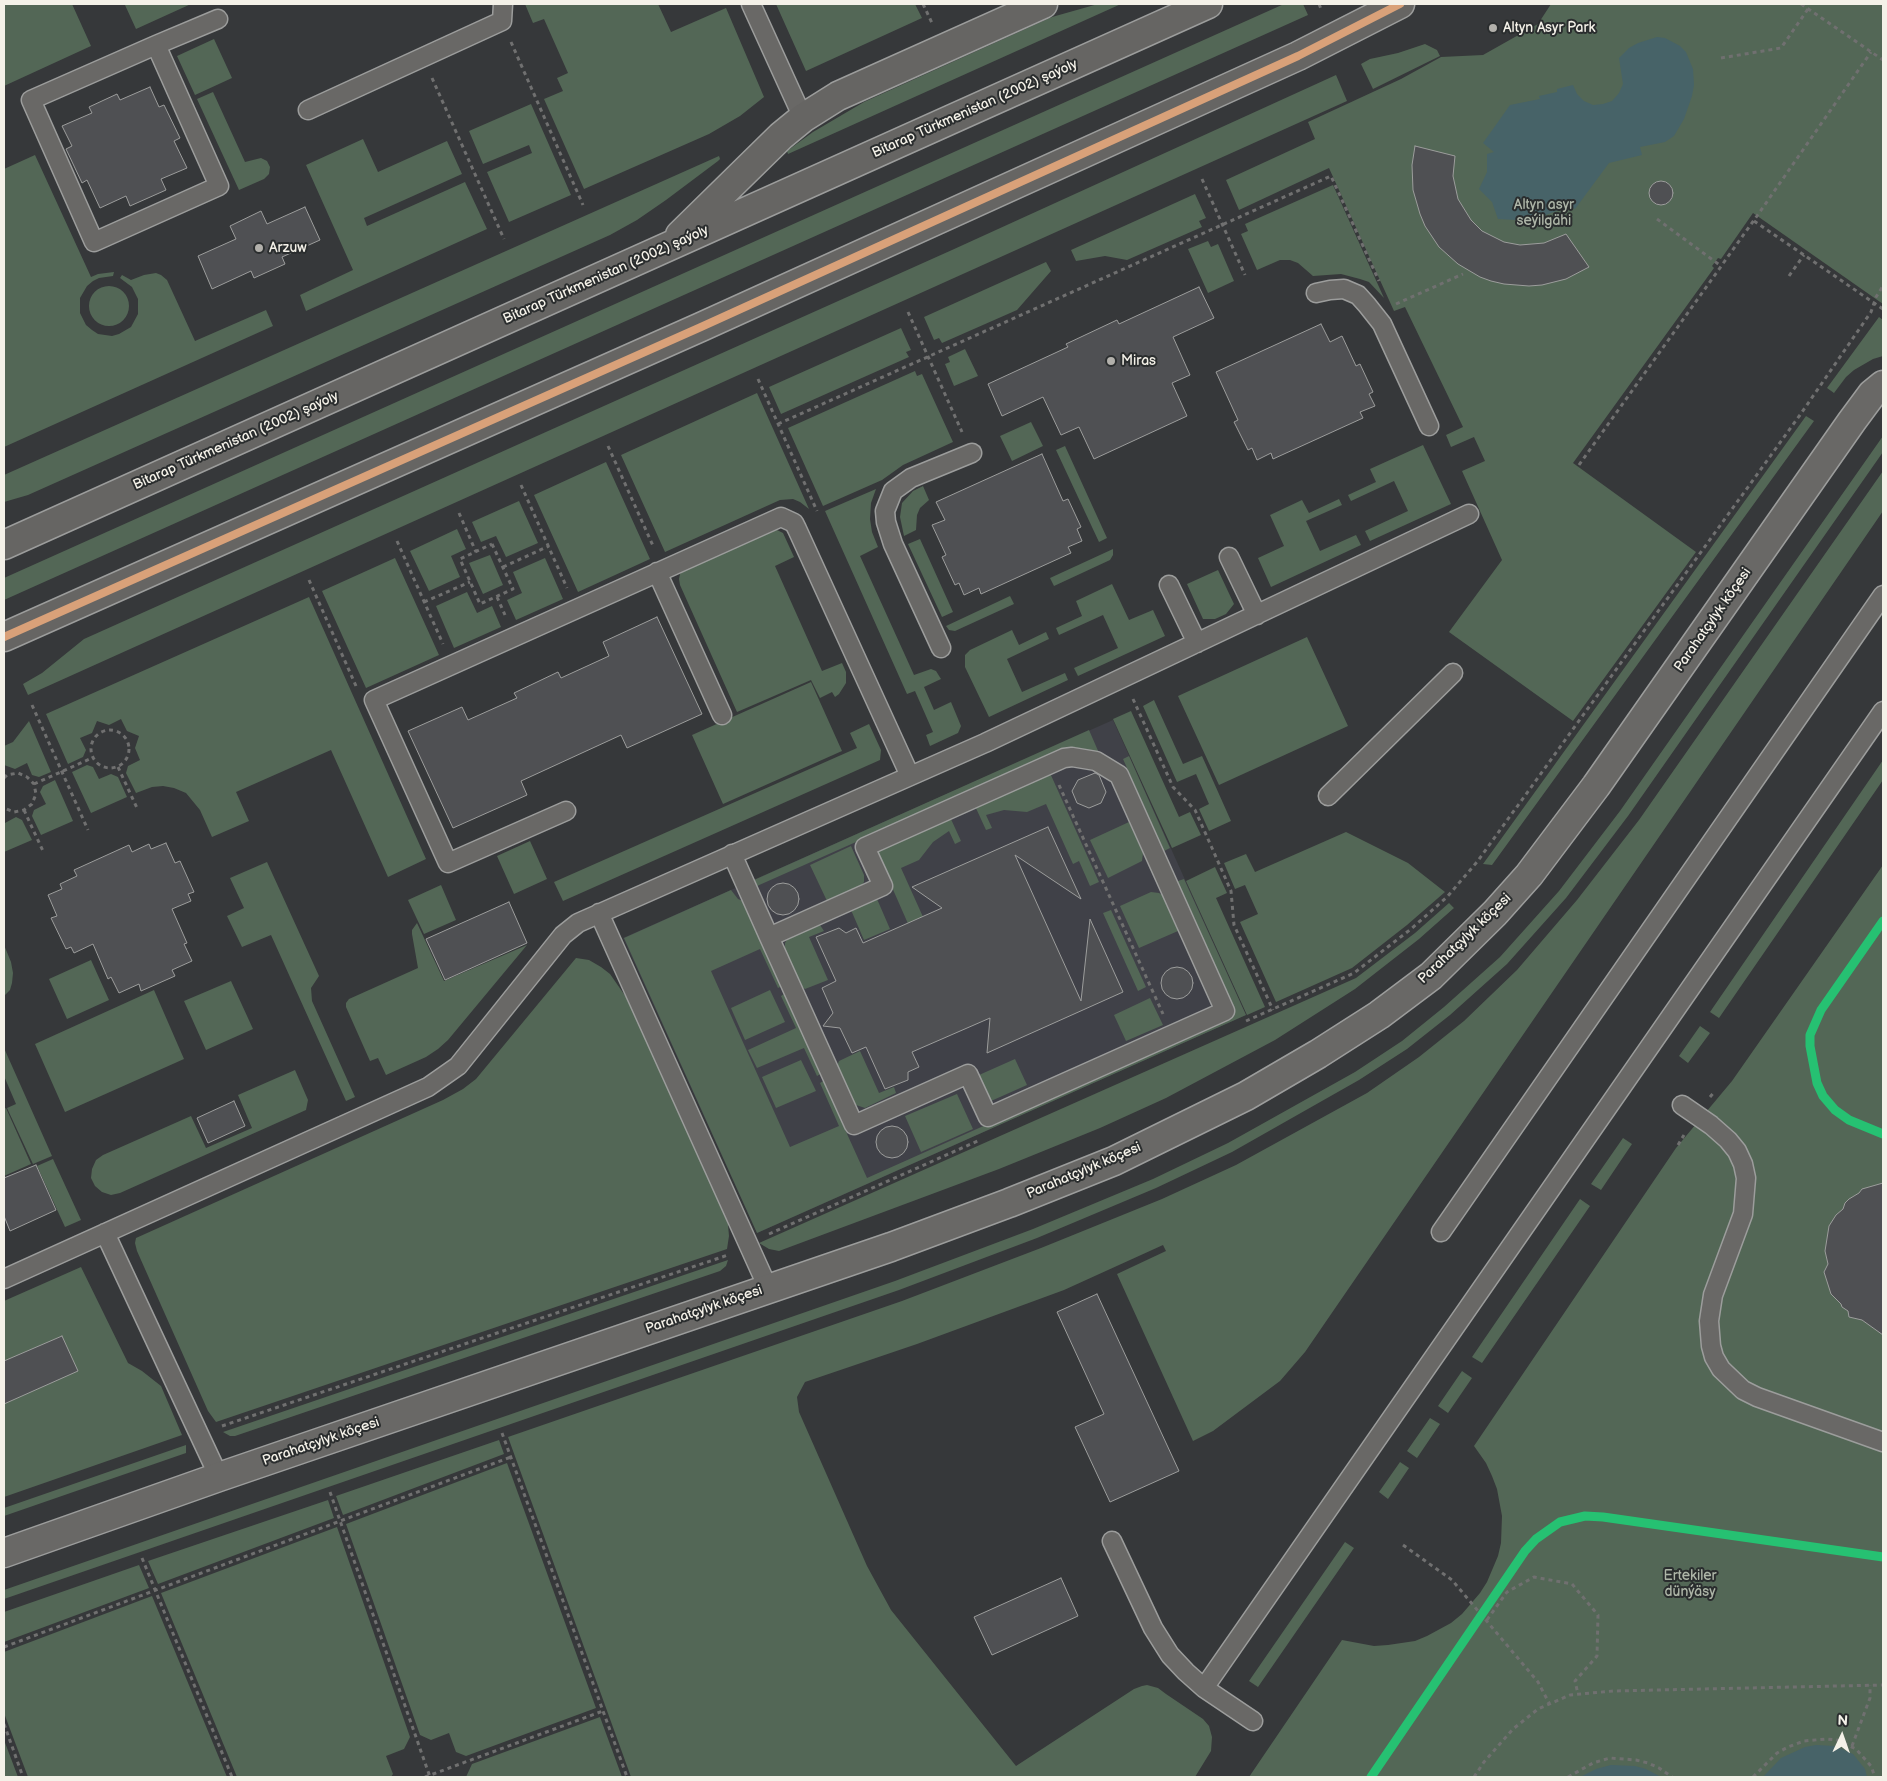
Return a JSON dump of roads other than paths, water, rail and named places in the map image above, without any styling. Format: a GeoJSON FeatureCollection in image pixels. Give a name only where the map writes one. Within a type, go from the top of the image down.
{"type":"FeatureCollection","features":[{"type":"Feature","properties":{"kind":"main road"},"geometry":{"type":"LineString","coordinates":[[668,248],[781,136],[803,118],[838,96],[1043,4]]}},
{"type":"Feature","properties":{"kind":"main road","name":"Bitarap Türkmenistan (2002) şaýoly"},"geometry":{"type":"LineString","coordinates":[[4,545],[1208,4]]}},
{"type":"Feature","properties":{"kind":"main road"},"geometry":{"type":"LineString","coordinates":[[4,638],[701,327],[1298,56],[1400,4]]}},
{"type":"Feature","properties":{"kind":"street","name":"Parahatçylyk köçesi"},"geometry":{"type":"LineString","coordinates":[[4,1553],[219,1477],[891,1247],[1009,1203],[1130,1153],[1246,1096],[1318,1054],[1379,1015],[1431,976],[1495,913],[1529,875],[1596,786],[1862,407],[1872,394],[1883,385]]}},
{"type":"Feature","properties":{"kind":"lane"},"geometry":{"type":"LineString","coordinates":[[751,4],[803,118]]}},
{"type":"Feature","properties":{"kind":"lane"},"geometry":{"type":"LineString","coordinates":[[308,110],[422,57],[502,12]]}},
{"type":"Feature","properties":{"kind":"lane"},"geometry":{"type":"LineString","coordinates":[[156,45],[219,186],[94,242],[31,100],[156,45],[218,19]]}},
{"type":"Feature","properties":{"kind":"lane"},"geometry":{"type":"LineString","coordinates":[[1316,293],[1344,290],[1358,295],[1367,305],[1382,324],[1429,426]]}},
{"type":"Feature","properties":{"kind":"lane"},"geometry":{"type":"LineString","coordinates":[[942,648],[892,544],[885,511],[893,491],[911,478],[972,453]]}},
{"type":"Feature","properties":{"kind":"lane"},"geometry":{"type":"LineString","coordinates":[[4,1279],[428,1087],[458,1066],[563,935],[578,923],[985,744],[1469,514]]}},
{"type":"Feature","properties":{"kind":"lane"},"geometry":{"type":"LineString","coordinates":[[566,811],[448,864],[374,700],[781,518],[794,523],[910,776]]}},
{"type":"Feature","properties":{"kind":"lane"},"geometry":{"type":"LineString","coordinates":[[1229,557],[1257,614]]}},
{"type":"Feature","properties":{"kind":"lane"},"geometry":{"type":"LineString","coordinates":[[660,571],[722,714]]}},
{"type":"Feature","properties":{"kind":"lane"},"geometry":{"type":"LineString","coordinates":[[1169,585],[1197,643]]}},
{"type":"Feature","properties":{"kind":"lane"},"geometry":{"type":"LineString","coordinates":[[1441,1232],[1883,595]]}},
{"type":"Feature","properties":{"kind":"lane"},"geometry":{"type":"LineString","coordinates":[[1328,796],[1453,673]]}},
{"type":"Feature","properties":{"kind":"lane"},"geometry":{"type":"LineString","coordinates":[[1204,1688],[1883,711]]}},
{"type":"Feature","properties":{"kind":"lane"},"geometry":{"type":"LineString","coordinates":[[732,854],[769,937],[854,1125],[968,1074],[988,1117],[1225,1011],[1119,775],[1096,761],[1081,757],[1064,758],[865,847],[883,886],[769,937]]}},
{"type":"Feature","properties":{"kind":"lane"},"geometry":{"type":"LineString","coordinates":[[599,913],[768,1288]]}},
{"type":"Feature","properties":{"kind":"lane"},"geometry":{"type":"LineString","coordinates":[[1682,1105],[1711,1125],[1728,1140],[1737,1151],[1743,1164],[1746,1178],[1743,1214],[1713,1295],[1708,1321],[1711,1346],[1721,1369],[1743,1390],[1757,1397],[1883,1442]]}},
{"type":"Feature","properties":{"kind":"lane"},"geometry":{"type":"LineString","coordinates":[[105,1234],[219,1477]]}},
{"type":"Feature","properties":{"kind":"lane"},"geometry":{"type":"LineString","coordinates":[[1112,1541],[1153,1628],[1170,1655],[1204,1688],[1253,1721]]}},
{"type":"Feature","properties":{"kind":"water"},"geometry":{"type":"Polygon","coordinates":[[[1657,37],[1665,38],[1680,46],[1686,52],[1693,69],[1694,85],[1692,96],[1684,119],[1674,136],[1665,142],[1640,147],[1642,155],[1609,163],[1575,209],[1563,201],[1564,208],[1546,215],[1533,227],[1516,220],[1498,219],[1492,202],[1479,189],[1487,172],[1487,154],[1494,152],[1483,143],[1510,105],[1540,99],[1539,96],[1557,92],[1557,89],[1573,85],[1577,94],[1584,101],[1593,105],[1612,101],[1619,93],[1623,84],[1619,58],[1629,48],[1638,43],[1657,37]]]}},
{"type":"Feature","properties":{"kind":"water"},"geometry":{"type":"Polygon","coordinates":[[[1816,1745],[1835,1746],[1853,1754],[1865,1769],[1867,1777],[1763,1777],[1781,1758],[1805,1747],[1816,1745]]]}},
{"type":"Feature","properties":{"kind":"water"},"geometry":{"type":"Polygon","coordinates":[[[1611,1765],[1635,1766],[1646,1769],[1661,1777],[1580,1777],[1596,1769],[1611,1765]]]}},
{"type":"Feature","properties":{"kind":"place","name":"Altyn Asyr Park"},"geometry":{"type":"Point","coordinates":[1493,28]}},
{"type":"Feature","properties":{"kind":"place","name":"Arzuw"},"geometry":{"type":"Point","coordinates":[259,248]}},
{"type":"Feature","properties":{"kind":"place","name":"Miras"},"geometry":{"type":"Point","coordinates":[1111,361]}},
{"type":"Feature","properties":{"kind":"park label","name":"Altyn asyr seýilgähi"},"geometry":{"type":"Point","coordinates":[1544,214]}},
{"type":"Feature","properties":{"kind":"park label","name":"Ertekiler dünýäsy"},"geometry":{"type":"Point","coordinates":[1690,1584]}}]}
